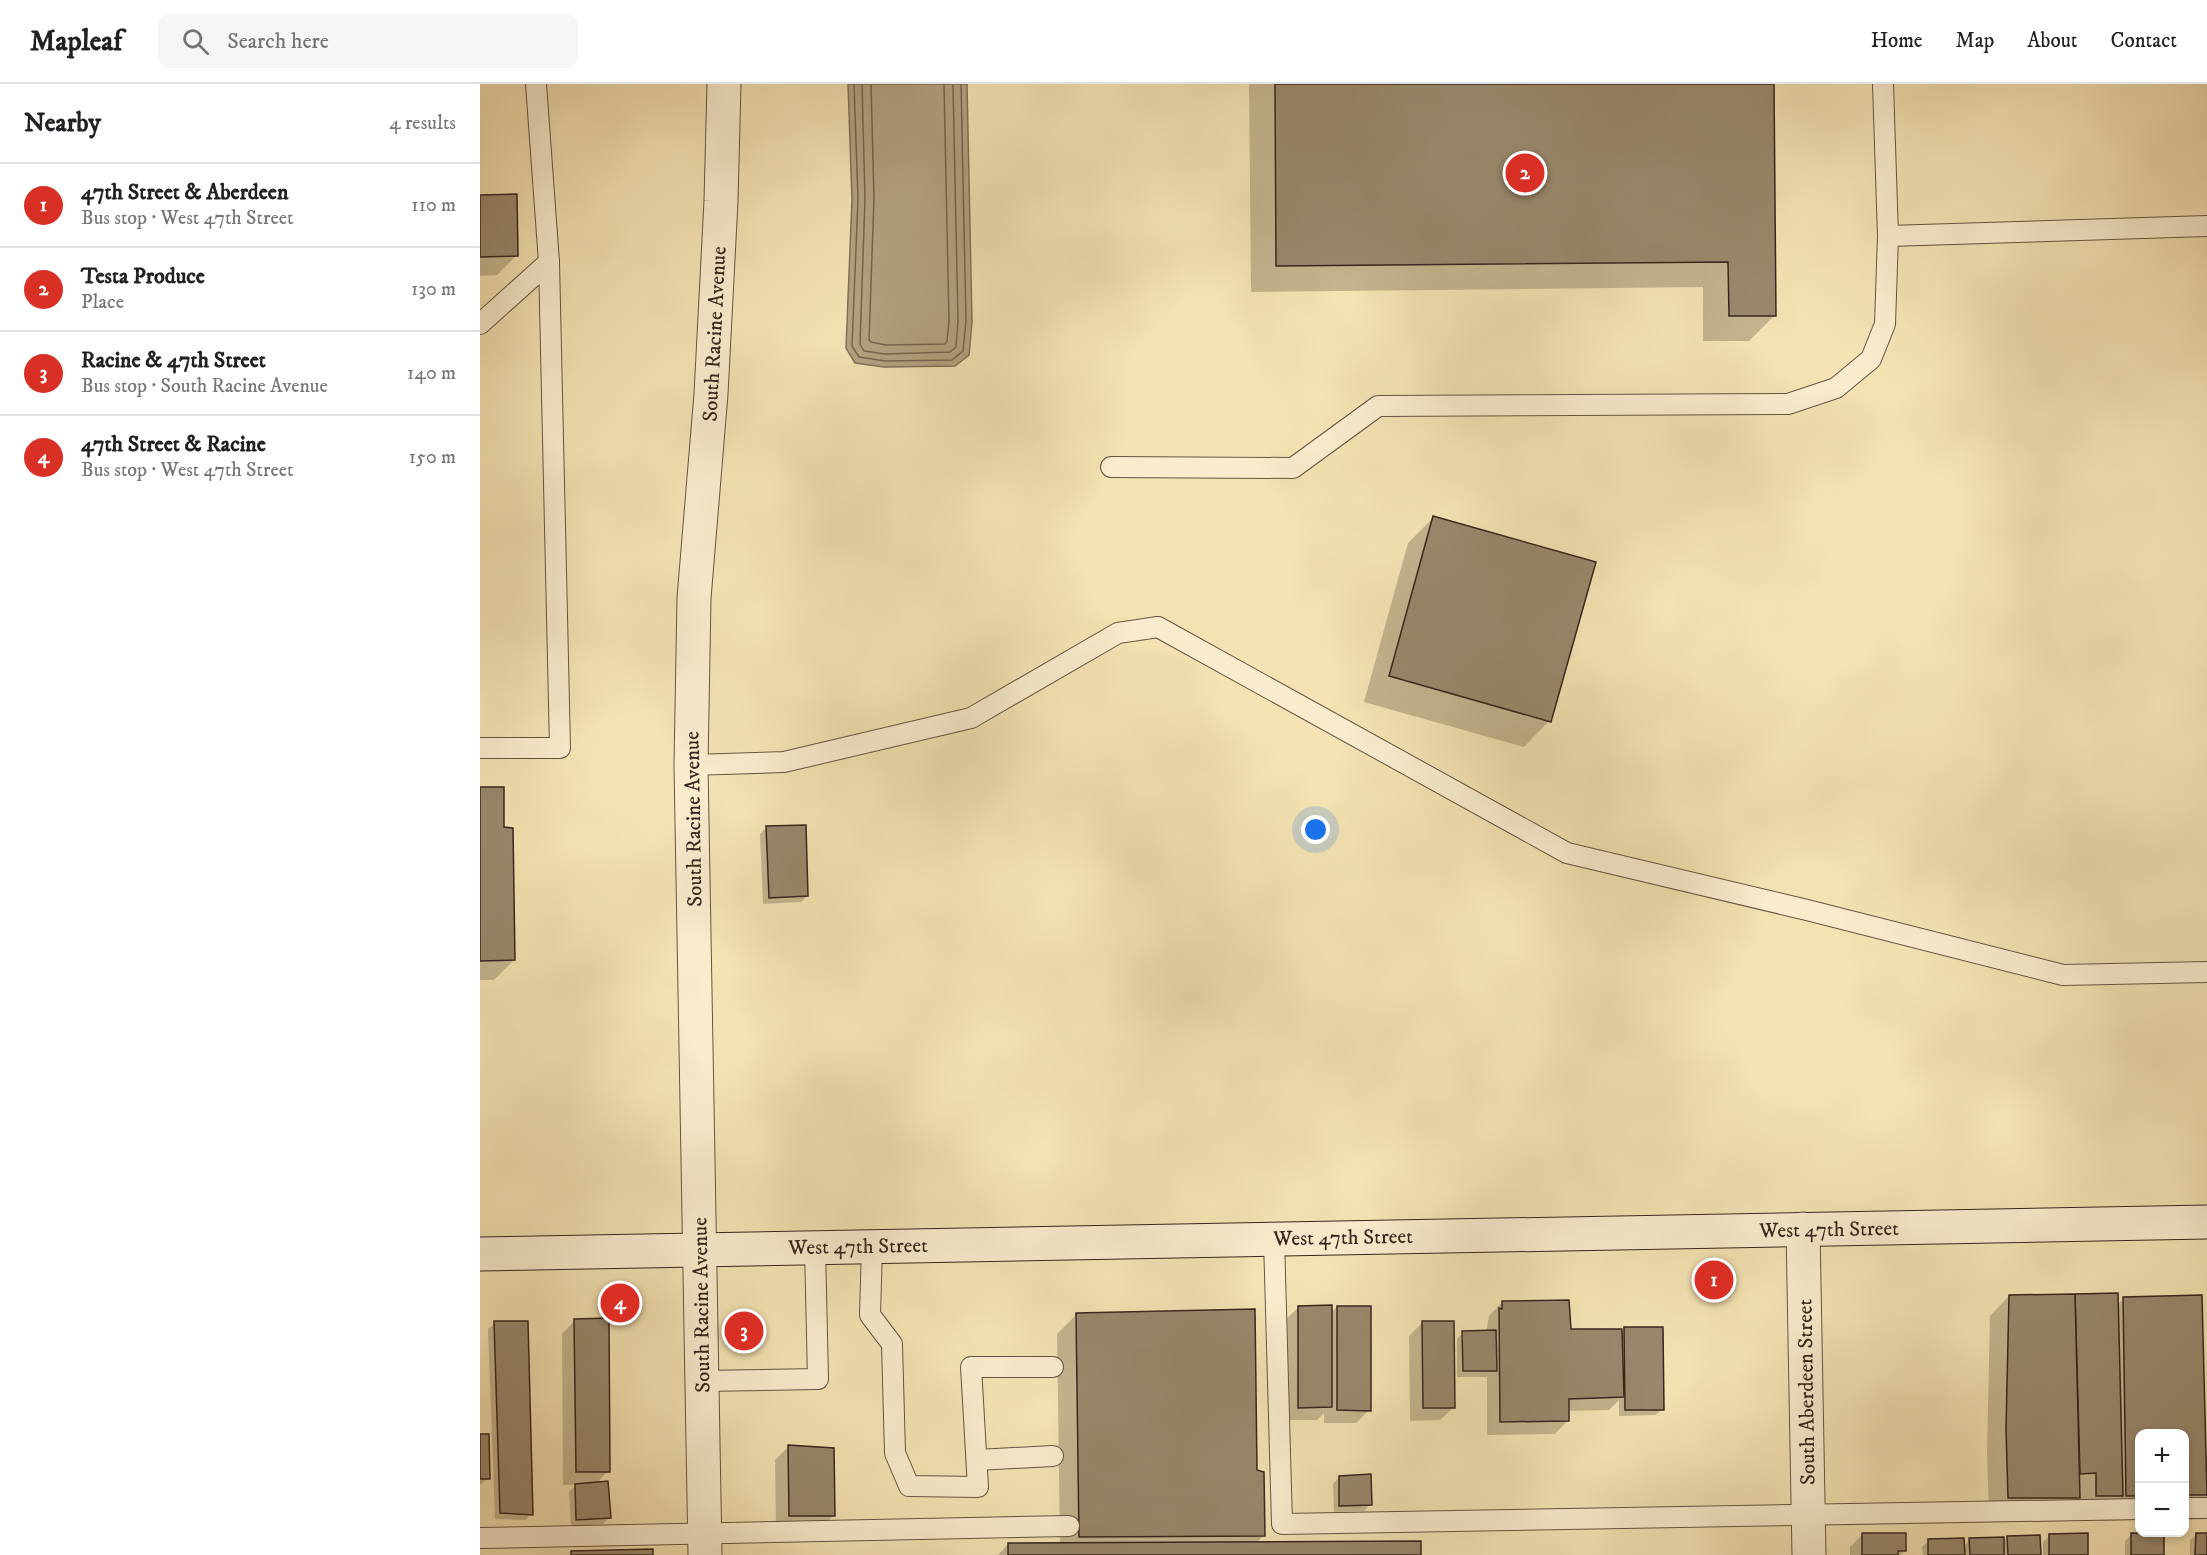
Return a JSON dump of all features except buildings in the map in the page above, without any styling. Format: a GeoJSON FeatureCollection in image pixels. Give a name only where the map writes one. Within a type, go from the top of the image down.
{"type":"FeatureCollection","features":[{"type":"Feature","properties":{"kind":"street","name":"South Racine Avenue"},"geometry":{"type":"LineString","coordinates":[[705,1544],[692,765],[694,598],[711,394],[721,201],[724,84]]}},
{"type":"Feature","properties":{"kind":"street","name":"West 47th Street"},"geometry":{"type":"LineString","coordinates":[[480,1254],[2207,1222]]}},
{"type":"Feature","properties":{"kind":"street","name":"South Aberdeen Street"},"geometry":{"type":"LineString","coordinates":[[1803,1229],[1809,1555]]}},
{"type":"Feature","properties":{"kind":"lane"},"geometry":{"type":"LineString","coordinates":[[1110,467],[1293,468],[1378,406],[1788,404],[1836,388],[1870,359],[1885,324],[1888,236],[1883,84]]}},
{"type":"Feature","properties":{"kind":"lane"},"geometry":{"type":"LineString","coordinates":[[480,748],[560,748],[549,262],[540,88]]}},
{"type":"Feature","properties":{"kind":"lane"},"geometry":{"type":"LineString","coordinates":[[1888,236],[2207,226]]}},
{"type":"Feature","properties":{"kind":"lane"},"geometry":{"type":"LineString","coordinates":[[480,324],[549,262]]}},
{"type":"Feature","properties":{"kind":"lane"},"geometry":{"type":"LineString","coordinates":[[692,765],[784,762],[971,718],[1118,633],[1158,627],[1567,853],[1807,910],[2063,975],[2207,972]]}},
{"type":"Feature","properties":{"kind":"lane"},"geometry":{"type":"LineString","coordinates":[[1274,1239],[1282,1524],[2135,1509]]}},
{"type":"Feature","properties":{"kind":"lane"},"geometry":{"type":"LineString","coordinates":[[872,1246],[870,1315],[892,1344],[895,1453],[909,1486],[978,1487],[971,1367],[1053,1367]]}},
{"type":"Feature","properties":{"kind":"lane"},"geometry":{"type":"LineString","coordinates":[[702,1381],[818,1379],[815,1247]]}},
{"type":"Feature","properties":{"kind":"lane"},"geometry":{"type":"LineString","coordinates":[[977,1460],[1053,1456]]}},
{"type":"Feature","properties":{"kind":"lane"},"geometry":{"type":"LineString","coordinates":[[2189,1508],[2207,1508]]}},
{"type":"Feature","properties":{"kind":"lane"},"geometry":{"type":"LineString","coordinates":[[480,1538],[705,1544],[1069,1526]]}},
{"type":"Feature","properties":{"kind":"water"},"geometry":{"type":"Polygon","coordinates":[[[848,84],[967,84],[972,322],[969,355],[955,366],[884,367],[855,363],[846,348],[852,199],[848,84]]]}},
{"type":"Feature","properties":{"kind":"place","name":"Testa Produce"},"geometry":{"type":"Point","coordinates":[1525,173]}},
{"type":"Feature","properties":{"kind":"place","name":"47th Street & Aberdeen"},"geometry":{"type":"Point","coordinates":[1714,1280]}},
{"type":"Feature","properties":{"kind":"place","name":"47th Street & Racine"},"geometry":{"type":"Point","coordinates":[620,1303]}},
{"type":"Feature","properties":{"kind":"place","name":"Racine & 47th Street"},"geometry":{"type":"Point","coordinates":[744,1331]}}]}
